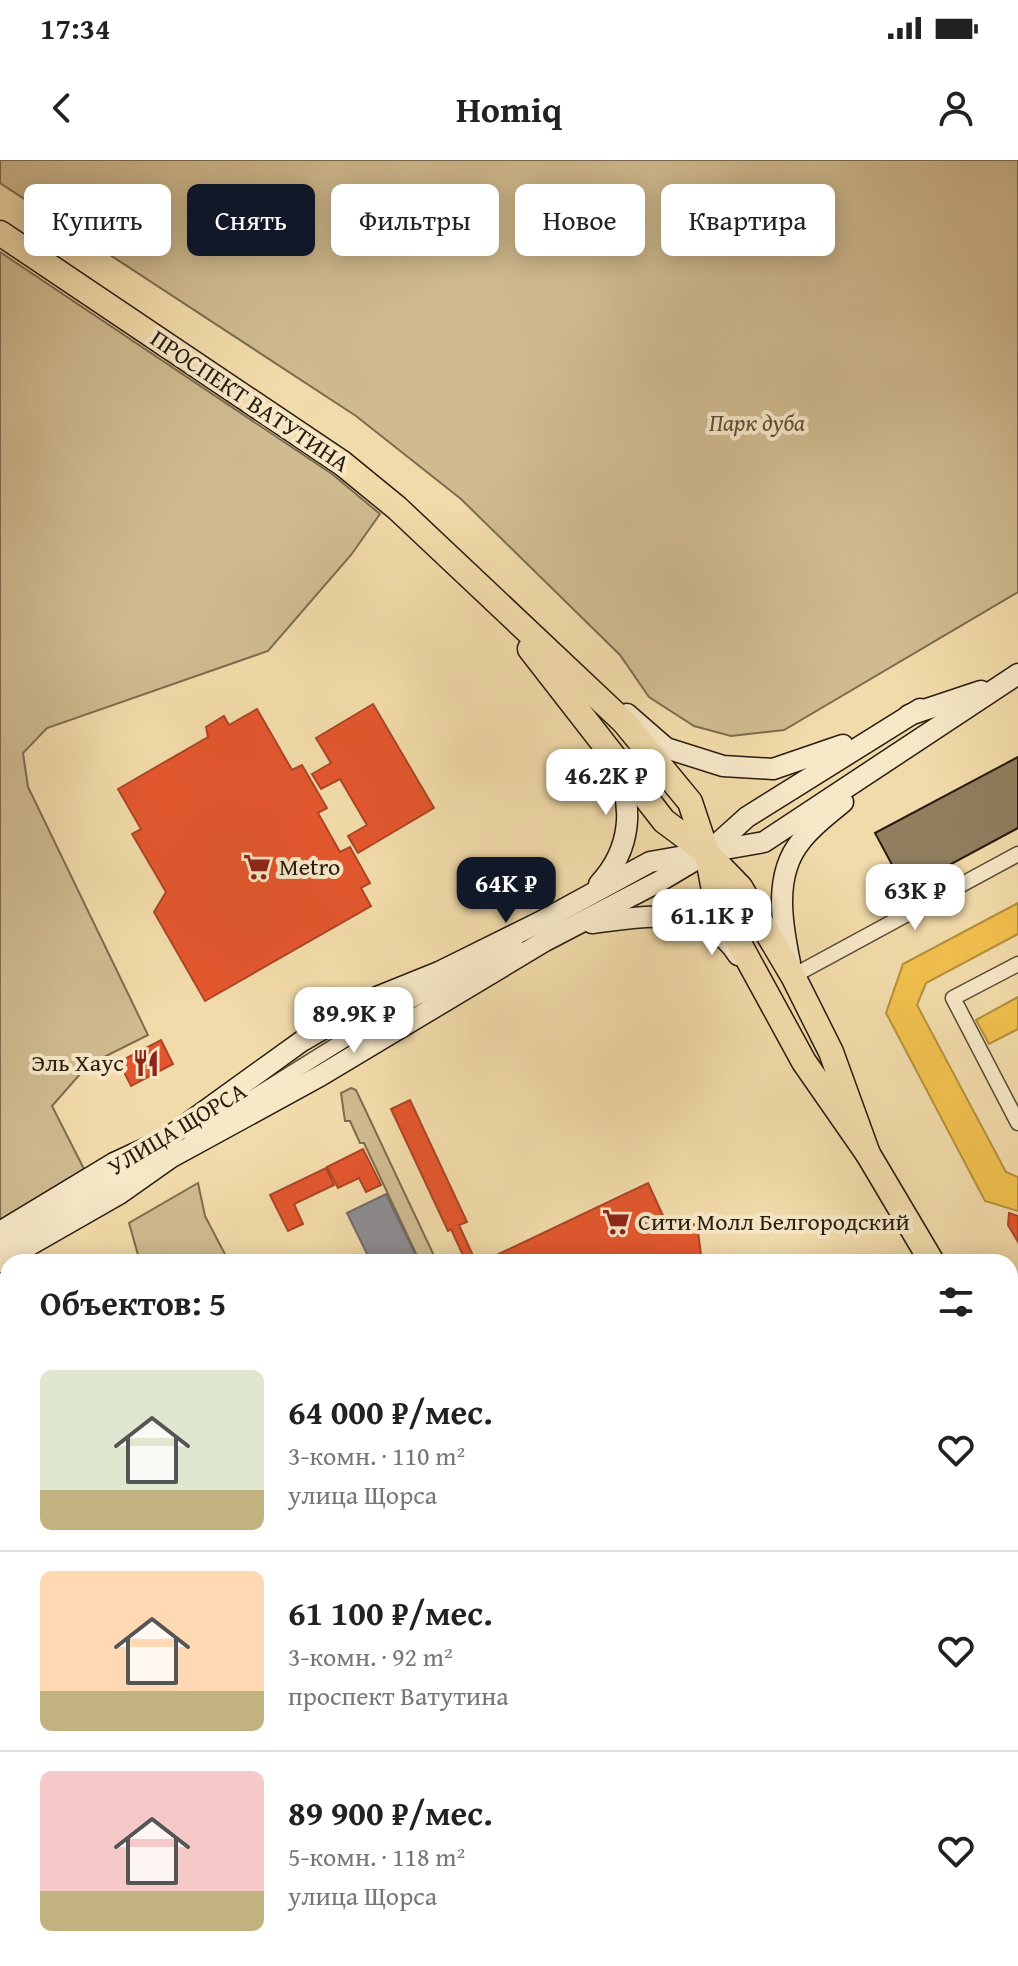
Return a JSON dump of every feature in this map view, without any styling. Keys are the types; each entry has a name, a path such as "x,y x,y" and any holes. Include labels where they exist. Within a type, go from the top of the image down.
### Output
{"main road":[{"name":"ПРОСПЕКТ ВАТУТИНА","path":"0,233 342,463 397,508 624,722 690,802 707,853 716,901 804,1062 868,1154"},
{"name":"ПРОСПЕКТ ВАТУТИНА","path":"484,590 664,821 707,853 740,887 793,976 831,1052 868,1154"},
{"path":"484,590 530,621 666,748 723,766 773,769 823,754 920,709 1000,685"},
{"path":"707,853 764,842 1018,674"},
{"path":"707,853 747,817 920,709"},
{"path":"573,916 617,863 627,835 628,815 620,777 586,724"},
{"path":"793,976 781,895 787,870 800,842 881,767"},
{"name":"УЛИЦА ЩОРСА","path":"14,1254 119,1194 170,1158 320,1076 543,932 707,853"},
{"path":"573,916 650,915 704,925 719,933 731,945 804,1062"},
{"name":"УЛИЦА ЩОРСА","path":"0,1232 114,1163 166,1139 302,1041 377,997 543,932"},
{"path":"868,1154 927,1254"}],"street":[{"path":"793,976 1018,854"},
{"name":"УЛИЦА ЩОРСА","path":"0,1246 200,1131 336,1043 543,932"},
{"path":"1018,964 953,998 1018,1123"}],"green space":[{"name":"Парк дуба","path":"0,160 1018,160 1018,592 784,730 731,736 694,726 649,697 620,655 461,499 356,416 112,256 171,256 171,184 24,184 24,199 0,183"},
{"path":"0,252 332,474 380,514 351,555 268,651 47,728 23,753 28,787 148,1035 88,1065 52,1106 84,1169 0,1220"},
{"path":"351,1088 356,1090 433,1254 416,1254 364,1143 360,1143 350,1121 345,1121 341,1093"},
{"path":"198,1183 205,1216 225,1254 138,1254 129,1223"}],"building: Жильё":[{"path":"1018,903 1018,934 926,983 917,1005 1006,1172 1018,1177 1018,1211 985,1201 886,1013 903,964"},
{"path":"1018,997 1018,1029 989,1044 976,1020"}],"building: Торговля":[{"path":"373,704 434,808 358,853 348,836 367,825 340,779 321,789 312,774 331,763 316,738"},
{"name":"Metro","path":"257,709 292,770 302,765 327,808 318,813 340,852 350,847 370,883 361,888 371,906 205,1001 154,912 166,892 132,834 141,829 118,789 208,737 206,727 224,716 229,725"},
{"name":"Эль Хаус","path":"161,1040 173,1064 131,1086 119,1062"},
{"path":"410,1100 467,1222 459,1225 472,1254 462,1254 451,1229 448,1231 391,1109"},
{"path":"363,1149 381,1185 366,1192 359,1178 338,1188 327,1167"},
{"path":"326,1168 334,1185 294,1204 303,1224 288,1231 270,1195"},
{"name":"Сити Молл Белгородский","path":"648,1183 666,1222 674,1222 675,1226 697,1224 701,1254 499,1254"},
{"path":"1009,1213 1018,1216 1018,1242 1008,1225"}],"building: Промзона":[{"path":"386,1194 415,1254 367,1254 347,1213"}],"building: Прочее":[{"path":"1018,757 1018,828 905,889 875,833"}],"place":[{"name":"Metro","path":"257,867"},
{"name":"Эль Хаус","path":"146,1063"},
{"name":"Сити Молл Белгородский","path":"616,1222"}]}
